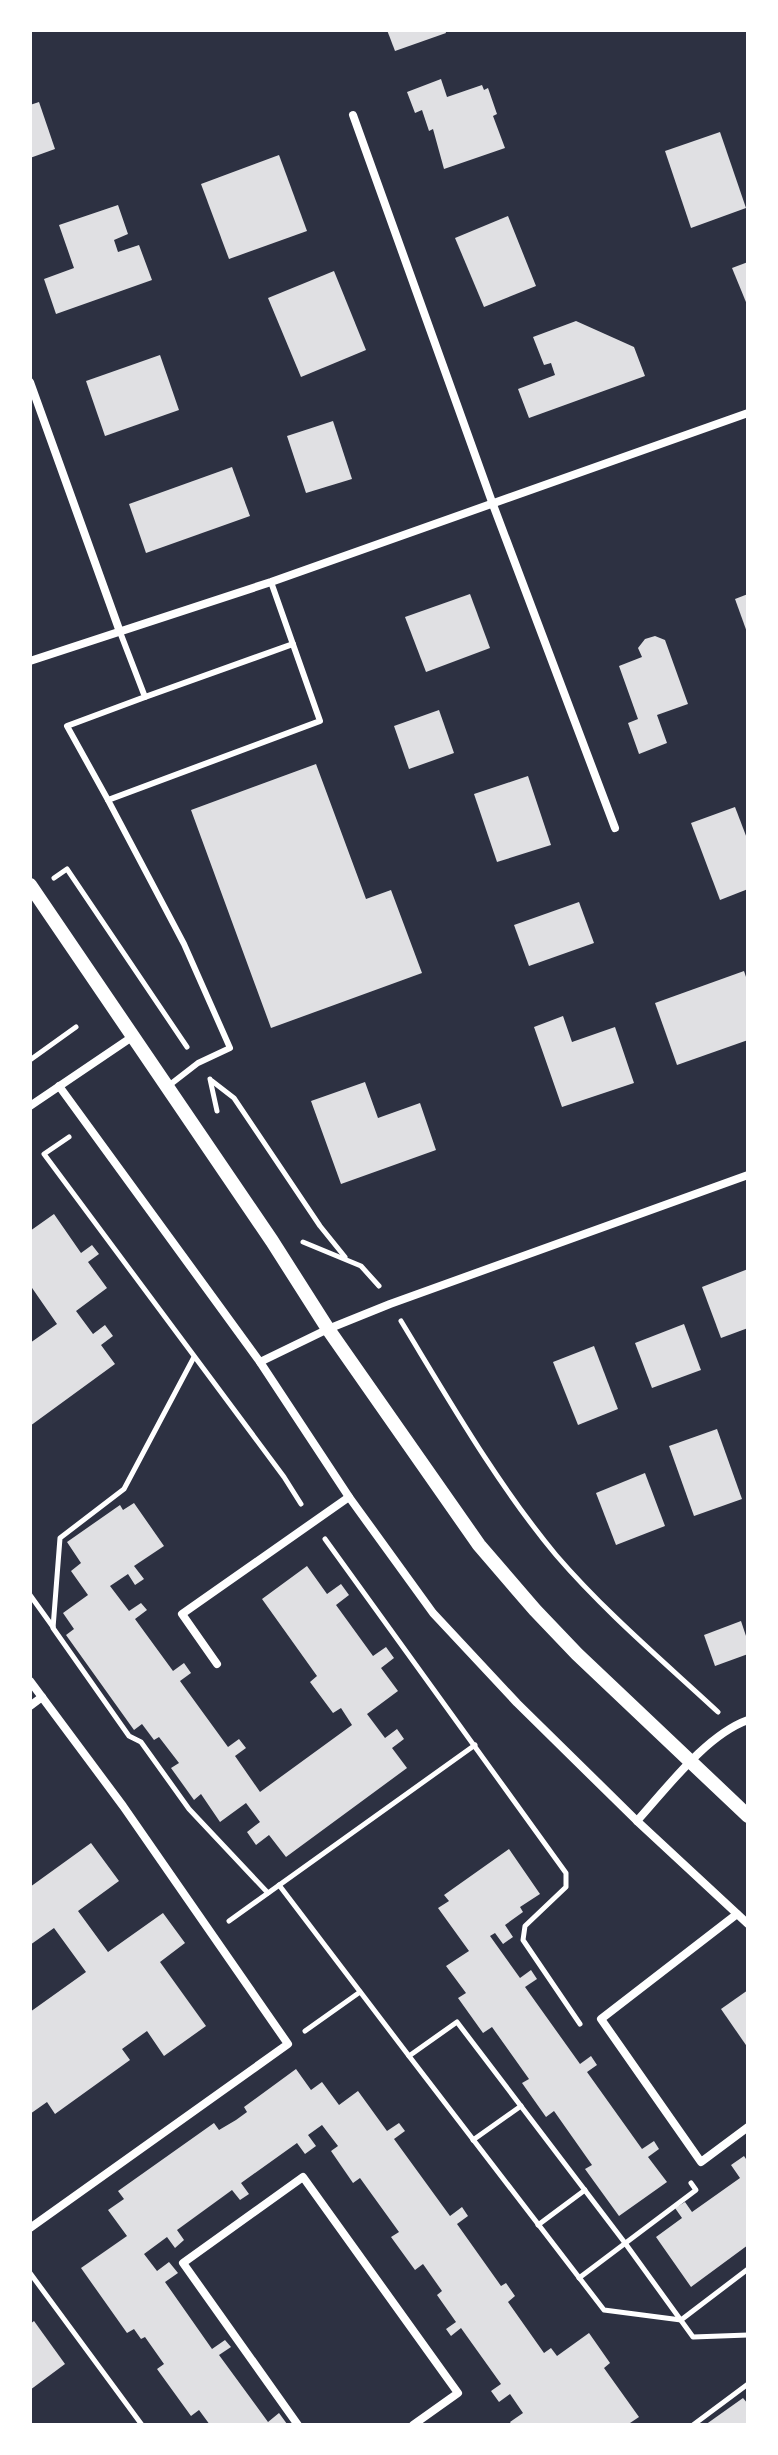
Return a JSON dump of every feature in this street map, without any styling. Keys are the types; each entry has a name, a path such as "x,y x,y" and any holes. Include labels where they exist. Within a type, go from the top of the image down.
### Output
{"street":[{"path":"353,115 492,502 615,828"},
{"path":"30,382 120,632"},
{"path":"30,661 271,582 748,413"},
{"path":"32,888 272,1241 328,1329 479,1545 577,1654 748,1816"},
{"path":"30,1106 132,1037"},
{"path":"59,1086 260,1362 349,1497 433,1613 517,1703 748,1924"},
{"path":"260,1362 328,1329 390,1304 748,1175"},
{"path":"217,1664 182,1614 349,1497"},
{"path":"30,1681 123,1806 288,2044 30,2228"},
{"path":"30,1706 42,1697"},
{"path":"637,1821 733,1725 748,1720"},
{"path":"737,1914 601,2019 701,2162 748,2127"},
{"path":"298,2425 183,2263 303,2177 458,2393 413,2425"}],"lane":[{"path":"108,800 320,721 271,582"},
{"path":"120,632 145,697"},
{"path":"167,1087 198,1063 230,1048 184,944 67,726 293,644"}],"path":[{"path":"32,888 67,869 198,1063 210,1079 234,1098 320,1226 345,1258 371,1274 516,1502 557,1555 600,1602 733,1725"},
{"path":"30,1060 76,1027"},
{"path":"86,1125 44,1154 284,1477 313,1522 566,1873 566,1887 525,1926 523,1940 588,2035"},
{"path":"53,1628 60,1538 124,1489 194,1357"},
{"path":"30,1595 129,1736 141,1742 189,1809 268,1893"},
{"path":"212,1933 475,1745"},
{"path":"279,1885 604,2310 681,2320 748,2269"},
{"path":"288,2044 360,1992"},
{"path":"409,2056 457,2022 693,2337 748,2335"},
{"path":"473,2140 521,2106"},
{"path":"579,2278 696,2190 687,2177"},
{"path":"538,2225 585,2190"},
{"path":"30,2273 142,2425"},
{"path":"693,2425 748,2384"}],"building":[{"path":"387,30 445,30 446,33 395,51"},
{"path":"441,79 447,97 482,85 484,90 488,88 497,114 493,116 505,148 444,169 433,129 429,131 422,110 415,113 407,92"},
{"path":"39,102 55,149 30,158 30,105"},
{"path":"720,132 746,208 691,228 665,151"},
{"path":"279,155 307,231 229,259 201,184"},
{"path":"118,205 128,234 114,240 118,252 139,245 152,280 56,314 44,279 74,268 59,225"},
{"path":"508,216 536,286 484,307 455,238"},
{"path":"748,262 748,307 732,268"},
{"path":"334,271 366,350 301,377 268,298"},
{"path":"576,321 634,347 645,376 529,418 518,389 555,375 551,363 544,365 533,337"},
{"path":"160,355 179,410 105,436 86,381"},
{"path":"333,421 352,479 306,493 287,436"},
{"path":"232,467 250,516 146,553 129,504"},
{"path":"470,594 490,648 426,672 405,617"},
{"path":"748,594 748,635 735,599"},
{"path":"655,636 665,640 688,704 657,715 667,743 639,754 628,723 638,719 619,666 642,657 638,648 645,639"},
{"path":"439,710 454,753 409,769 394,726"},
{"path":"316,764 366,899 391,890 422,973 271,1028 191,810"},
{"path":"528,776 551,845 497,862 474,794"},
{"path":"735,807 748,841 748,889 720,900 691,823"},
{"path":"579,902 594,943 529,966 514,925"},
{"path":"744,971 748,983 748,1040 677,1065 655,1003"},
{"path":"563,1016 572,1042 615,1027 634,1083 562,1107 534,1027"},
{"path":"365,1082 378,1118 420,1103 436,1150 341,1184 311,1101"},
{"path":"54,1214 81,1253 92,1245 99,1254 88,1262 107,1288 76,1311 93,1334 105,1325 113,1336 101,1345 115,1364 30,1426 30,1343 57,1324 30,1285 30,1231"},
{"path":"748,1269 748,1328 721,1338 702,1287"},
{"path":"684,1324 701,1370 652,1388 635,1343"},
{"path":"594,1346 618,1409 578,1425 553,1362"},
{"path":"717,1429 742,1499 694,1516 669,1446"},
{"path":"645,1473 665,1526 616,1545 596,1493"},
{"path":"134,1503 164,1546 134,1566 144,1579 135,1585 128,1574 110,1586 129,1611 141,1603 147,1610 135,1619 173,1671 184,1663 191,1673 180,1681 228,1747 239,1739 246,1748 235,1756 260,1792 352,1725 341,1708 333,1713 310,1682 317,1676 262,1599 307,1566 327,1594 341,1584 349,1595 336,1605 373,1656 386,1647 394,1658 381,1668 398,1691 367,1714 385,1738 397,1729 404,1739 392,1748 407,1768 286,1857 269,1835 256,1845 247,1832 260,1822 246,1803 220,1822 201,1794 194,1800 171,1768 179,1763 159,1737 154,1740 142,1724 134,1730 66,1635 74,1629 63,1613 88,1595 71,1571 81,1563 67,1542 120,1505 123,1510"},
{"path":"741,1621 748,1642 748,1654 715,1666 704,1635"},
{"path":"91,1843 119,1881 78,1911 108,1952 163,1913 185,1943 160,1962 206,2026 164,2056 147,2031 122,2049 130,2060 55,2114 47,2102 30,2114 30,2012 86,1972 54,1928 30,1945 30,1887"},
{"path":"509,1849 540,1894 520,1907 523,1912 505,1925 513,1937 503,1944 495,1933 490,1936 520,1978 531,1970 537,1979 525,1987 580,2064 591,2056 597,2065 587,2072 642,2149 654,2141 659,2149 648,2157 667,2182 619,2216 585,2169 592,2165 554,2111 546,2117 522,2083 529,2079 492,2027 483,2033 458,1998 466,1993 446,1966 469,1951 438,1908 449,1901 444,1895"},
{"path":"748,1990 748,2048 721,2009"},
{"path":"296,2069 311,2090 322,2082 339,2105 358,2091 387,2131 399,2123 405,2131 394,2139 450,2216 462,2207 468,2216 457,2224 501,2286 506,2283 515,2296 508,2302 544,2353 551,2348 557,2356 589,2333 610,2363 604,2368 639,2417 627,2425 512,2425 510,2422 523,2413 510,2394 499,2402 491,2391 501,2384 461,2328 451,2336 446,2329 456,2322 437,2295 442,2291 423,2264 415,2270 391,2237 399,2232 360,2178 353,2183 331,2151 338,2146 322,2125 308,2135 316,2146 305,2154 297,2143 241,2183 249,2194 240,2200 232,2190 177,2230 184,2240 175,2248 167,2237 144,2254 157,2271 169,2262 178,2273 165,2282 212,2349 225,2340 231,2347 219,2355 268,2422 279,2413 287,2424 210,2425 199,2410 191,2416 157,2369 164,2364 145,2337 141,2339 134,2329 127,2333 81,2268 127,2236 108,2210 124,2199 118,2191 214,2123 219,2130 236,2120 247,2112 244,2107"},
{"path":"744,2156 748,2162 748,2245 691,2287 656,2237 682,2218 675,2208 685,2202 692,2212 740,2178 731,2165"},
{"path":"34,2321 65,2364 30,2390 30,2324"},
{"path":"743,2398 748,2404 748,2425 705,2425"}]}
